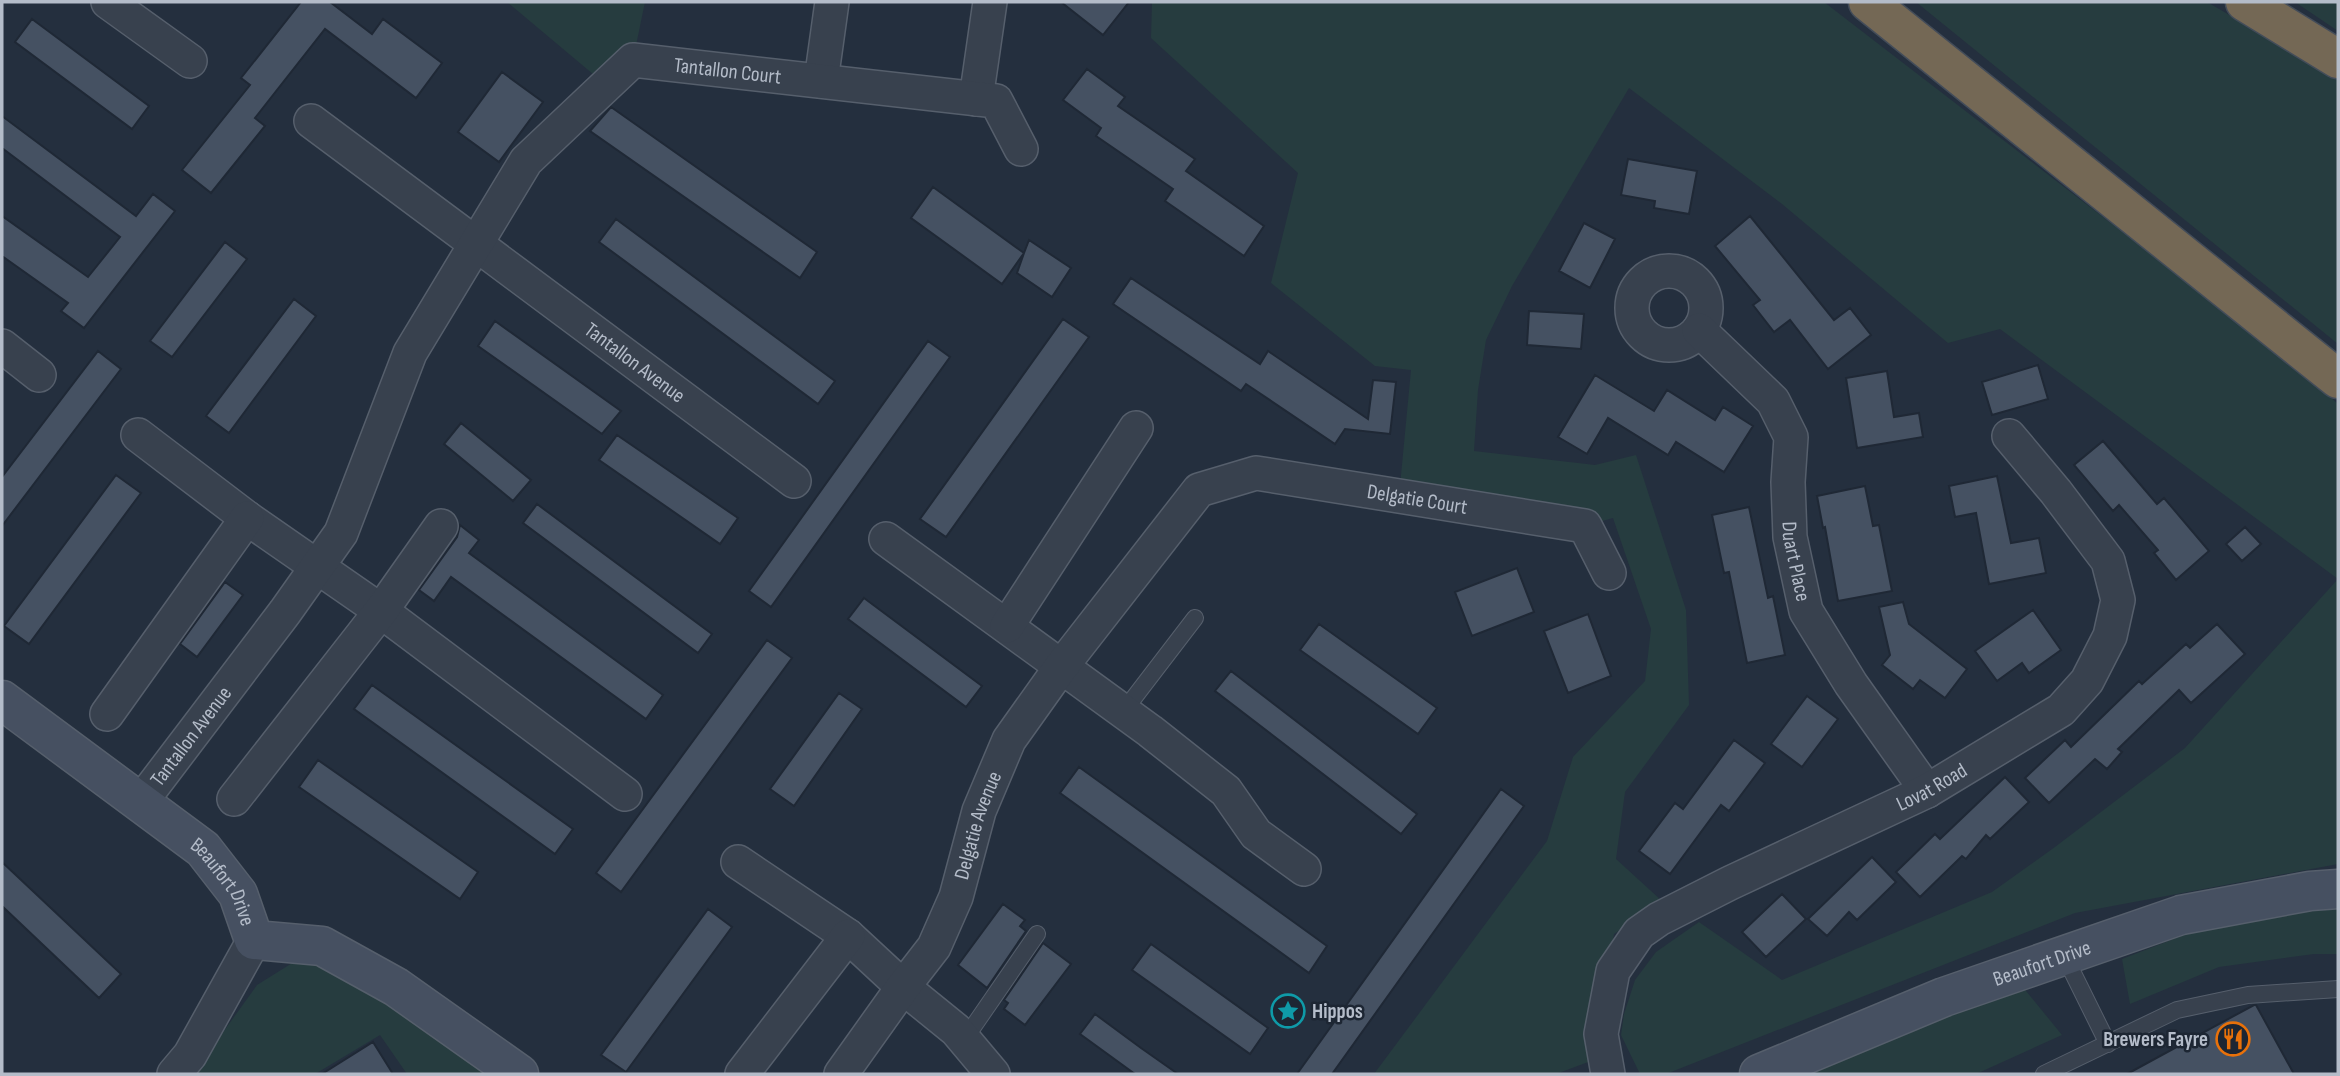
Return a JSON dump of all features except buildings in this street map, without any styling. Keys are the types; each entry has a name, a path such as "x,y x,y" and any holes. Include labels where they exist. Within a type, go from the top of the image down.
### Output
{"highway":[{"path":"1868,2 2338,379"},
{"path":"2245,2 2338,59"}],"street":[{"path":"108,2 190,61"},
{"path":"821,81 832,2"},
{"path":"976,99 990,2"},
{"name":"Tantallon Court","path":"633,60 996,102 1021,149"},
{"name":"Tantallon Avenue","path":"140,803 341,533 410,353 526,161 633,60"},
{"name":"Tantallon Avenue","path":"311,121 794,481"},
{"name":"Duart Place","path":"1699,330 1773,401 1791,437 1788,482 1790,537 1806,611 1851,684 1927,791"},
{"path":"2,346 39,375"},
{"path":"1007,626 1136,428"},
{"path":"138,435 316,568 381,611 625,794"},
{"name":"Lovat Road","path":"1608,1074 1601,1034 1613,971 1639,933 1659,919 1730,883 1927,791 2061,710 2087,681 2110,636 2118,600 2108,561 2009,436"},
{"name":"Delgatie Court","path":"1199,491 1256,473 1585,526 1609,573"},
{"name":"Delgatie Avenue","path":"841,1074 934,947 950,909 979,811 1009,740 1061,667 1199,491"},
{"path":"107,714 247,518"},
{"path":"234,799 381,611 441,526"},
{"path":"886,539 1007,626 1226,791 1256,834 1304,869"},
{"name":"Beaufort Drive","path":"2,700 203,849 238,894 254,940 322,946 396,987 519,1074"},
{"path":"738,862 848,936 903,987 956,1030 993,1074"},
{"name":"Beaufort Drive","path":"1759,1074 1944,997 2182,915 2310,891 2338,889"},
{"path":"742,1074 848,936"},
{"path":"174,1074 190,1055 254,940"}],"lane":[{"path":"1123,712 1195,618"},
{"path":"964,1040 1037,934"},
{"path":"2064,956 2108,1044"},
{"path":"2044,1074 2178,1010 2248,995 2338,989"}],"green space":[{"path":"507,2 645,2 633,60 606,85"},
{"path":"1152,2 1824,2 2295,365 2338,404 2338,579 2000,329 1948,343 1782,204 1629,88 1512,286 1486,340 1478,390 1474,451 1595,465 1636,455 1686,610 1689,705 1625,792 1616,859 1662,901 1614,934 1600,1023 1607,1055 1556,1074 1374,1074 1547,841 1573,757 1645,681 1651,629 1613,518 1585,526 1399,496 1411,370 1375,366 1271,283 1298,173 1151,38"},
{"path":"1916,2 2207,2 2338,78 2338,344"},
{"path":"2295,2 2338,2 2338,31"},
{"path":"2338,579 2338,864 2075,913 1666,1074 1640,1074 1621,1035 1624,1014 1635,980 1656,952 1699,922 1782,980 1992,892 2185,748"},
{"path":"2338,907 2338,954 2314,954 2219,967 2130,1004 2122,959 2202,928"},
{"path":"297,960 331,964 493,1074 407,1074 380,1035 315,1074 193,1074 257,985"},
{"path":"2022,986 2062,1035 1976,1074 1796,1074"}],"place":[{"name":"Hippos","path":"1288,1011"},
{"name":"Brewers Fayre","path":"2233,1039"}]}
